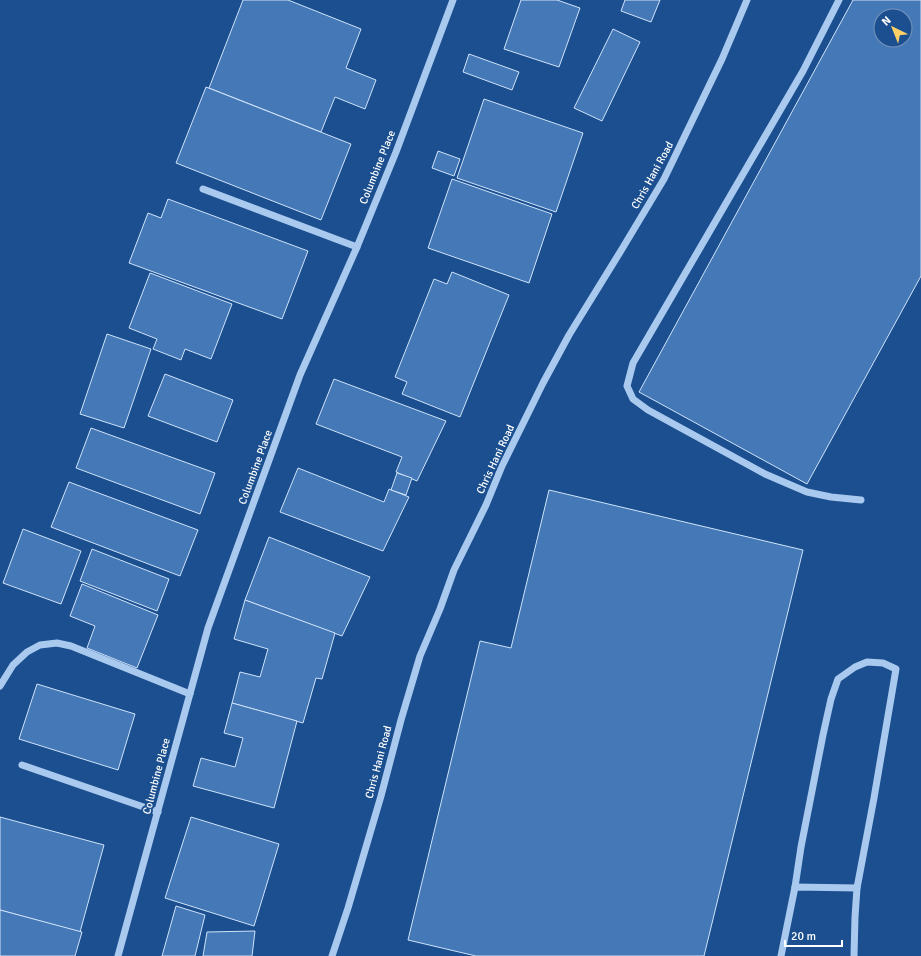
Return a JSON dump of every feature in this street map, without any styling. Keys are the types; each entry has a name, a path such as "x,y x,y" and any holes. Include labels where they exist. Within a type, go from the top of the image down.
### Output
{"street":[{"name":"Columbine Place","path":"118,956 208,628 298,382 357,247 396,152 453,0"},
{"name":"Chris Hani Road","path":"332,956 348,908 381,796 420,656 440,609 454,570 486,505 502,466 550,369 569,334 664,179 722,59 747,0"},
{"path":"839,0 804,71 633,363 627,386 633,399 648,410 765,474 807,492 831,497 861,500"},
{"path":"203,190 357,247"},
{"path":"0,686 13,665 27,652 40,645 57,643 71,646 190,694"},
{"path":"781,956 831,699 838,679 855,667 867,662 883,663 896,669 857,888 854,956"},
{"path":"22,765 158,812"},
{"path":"795,887 857,888"}],"building":[{"path":"243,0 288,0 361,29 346,68 376,80 365,109 335,97 321,132 209,88"},
{"path":"521,0 557,0 580,8 559,67 504,49"},
{"path":"625,0 660,0 651,22 621,11"},
{"path":"853,0 921,0 921,276 807,484 639,392"},
{"path":"613,29 640,42 602,121 574,108"},
{"path":"469,54 519,72 512,90 463,72"},
{"path":"206,87 351,144 321,220 176,163"},
{"path":"484,99 583,133 556,212 457,178"},
{"path":"438,151 460,159 454,176 432,168"},
{"path":"452,179 552,214 529,283 428,248"},
{"path":"168,199 308,251 282,319 129,263 148,213 161,218"},
{"path":"452,272 509,295 460,417 402,394 407,382 395,377 434,279 447,284"},
{"path":"150,273 232,304 211,359 185,349 181,360 153,349 157,339 129,328"},
{"path":"107,334 151,349 124,428 80,414"},
{"path":"165,374 233,400 217,442 148,416"},
{"path":"334,379 446,421 417,481 396,472 402,457 316,424"},
{"path":"91,428 215,473 200,514 76,468"},
{"path":"298,468 384,502 389,489 409,497 383,551 280,512"},
{"path":"397,473 412,478 406,495 391,490"},
{"path":"69,482 198,530 180,576 51,527"},
{"path":"549,490 803,550 704,956 476,956 408,940 480,641 511,648"},
{"path":"23,529 81,551 61,604 3,583"},
{"path":"269,537 370,577 342,636 245,600"},
{"path":"92,549 169,579 157,611 80,581"},
{"path":"82,584 158,615 137,668 87,648 95,626 70,616"},
{"path":"245,600 335,633 322,679 316,678 303,723 232,703 240,672 260,677 268,649 234,639"},
{"path":"37,684 135,714 118,770 19,739"},
{"path":"232,703 297,721 274,808 193,786 201,758 235,767 243,738 224,733"},
{"path":"0,817 104,845 80,932 0,910"},
{"path":"191,817 279,844 254,926 165,898"},
{"path":"176,906 205,915 195,956 162,956"},
{"path":"0,910 82,932 75,956 0,956"},
{"path":"255,931 252,956 203,956 207,932"}]}
